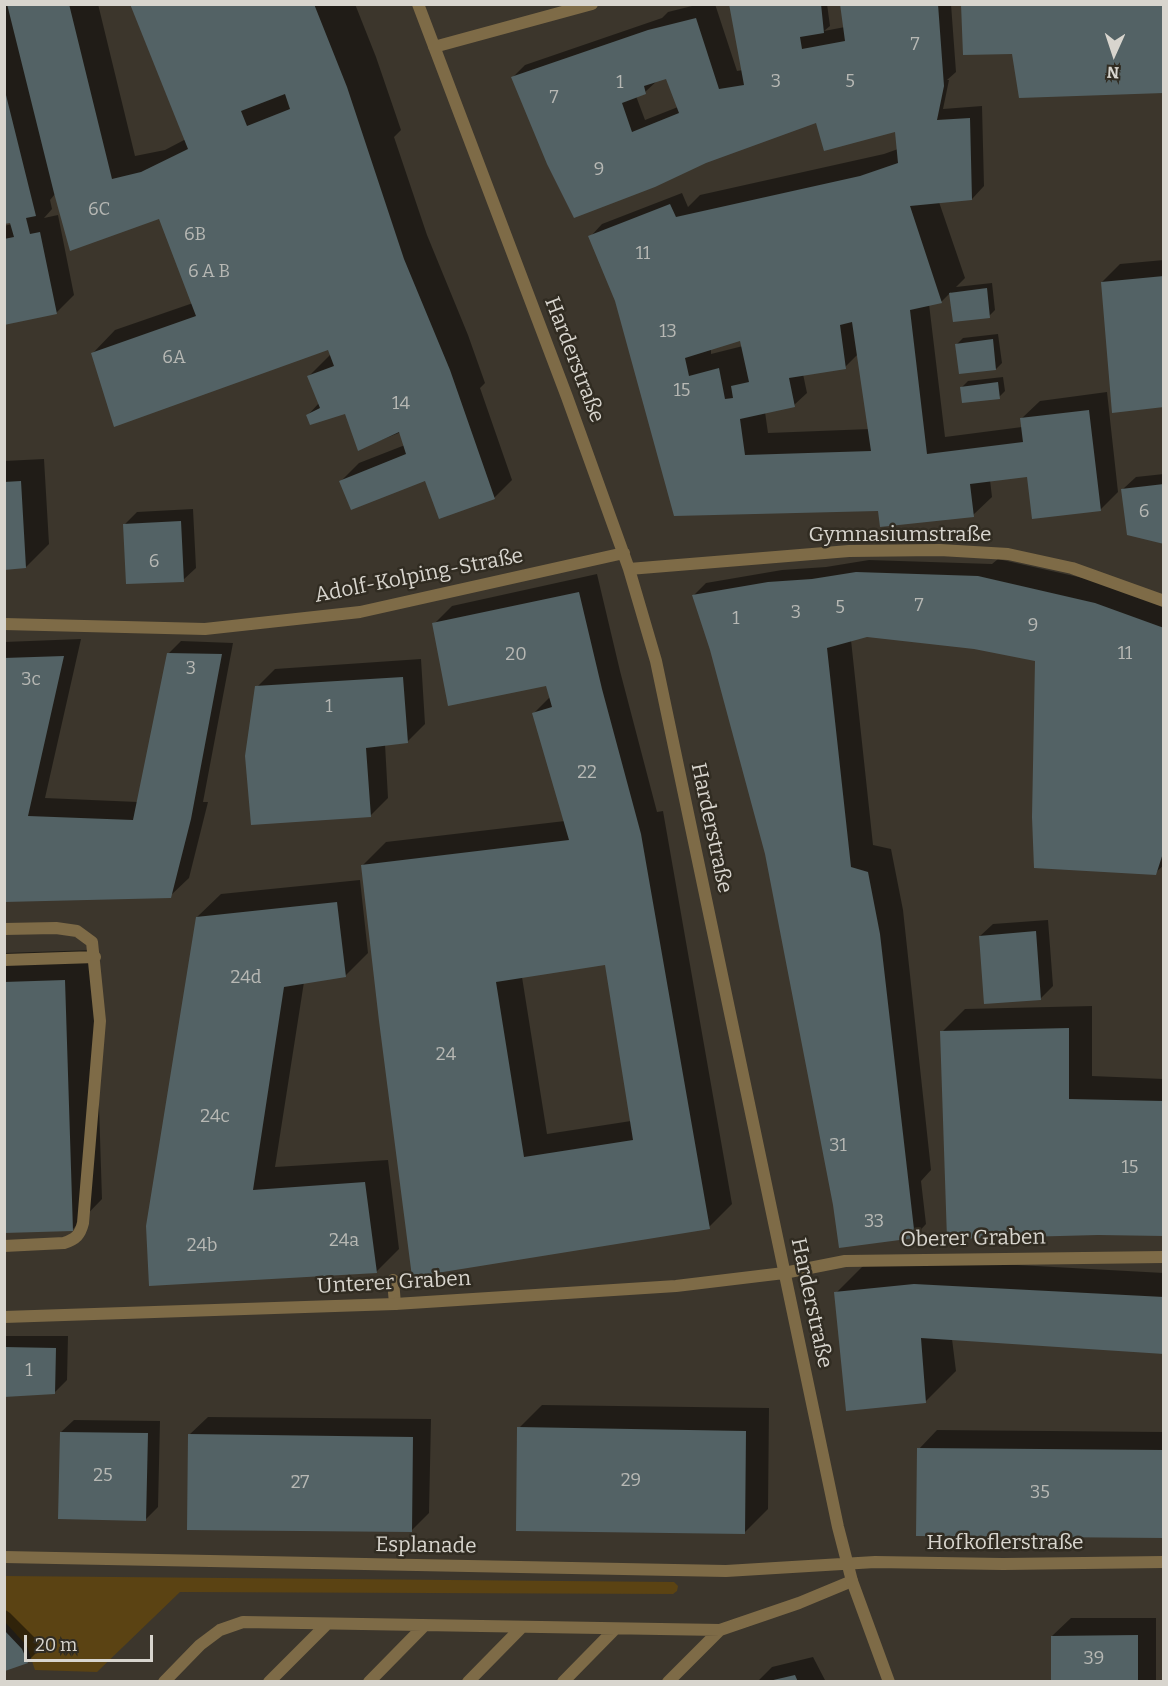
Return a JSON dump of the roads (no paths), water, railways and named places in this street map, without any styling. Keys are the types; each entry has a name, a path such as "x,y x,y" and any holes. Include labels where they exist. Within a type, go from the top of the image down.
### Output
{"street":[{"name":"Harderstraße","path":"418,4 624,553 656,662 847,1562 889,1682"},
{"path":"434,47 592,4"},
{"name":"Gymnasiumstraße","path":"629,569 849,551 962,551 1008,554 1072,568 1164,601"},
{"name":"Adolf-Kolping-Straße","path":"4,624 205,629 360,612 624,553"},
{"path":"4,929 56,928 77,931 92,942 100,1021 83,1223 80,1234 64,1243 4,1246"},
{"path":"4,960 95,957"},
{"name":"Oberer Graben","path":"784,1273 845,1261 1164,1257"},
{"name":"Unterer Graben","path":"4,1317 395,1304 676,1286 784,1273"},
{"path":"393,1280 395,1304"},
{"name":"Esplanade","path":"4,1557 726,1571 847,1562"},
{"name":"Hofkoflerstraße","path":"847,1562 1003,1564 1164,1562"},
{"path":"164,1682 200,1645 220,1630 243,1622 720,1630 799,1603 852,1581"},
{"path":"269,1682 327,1624"},
{"path":"369,1682 424,1626"},
{"path":"468,1682 522,1627"},
{"path":"563,1682 615,1629"},
{"path":"668,1682 720,1630"}]}
